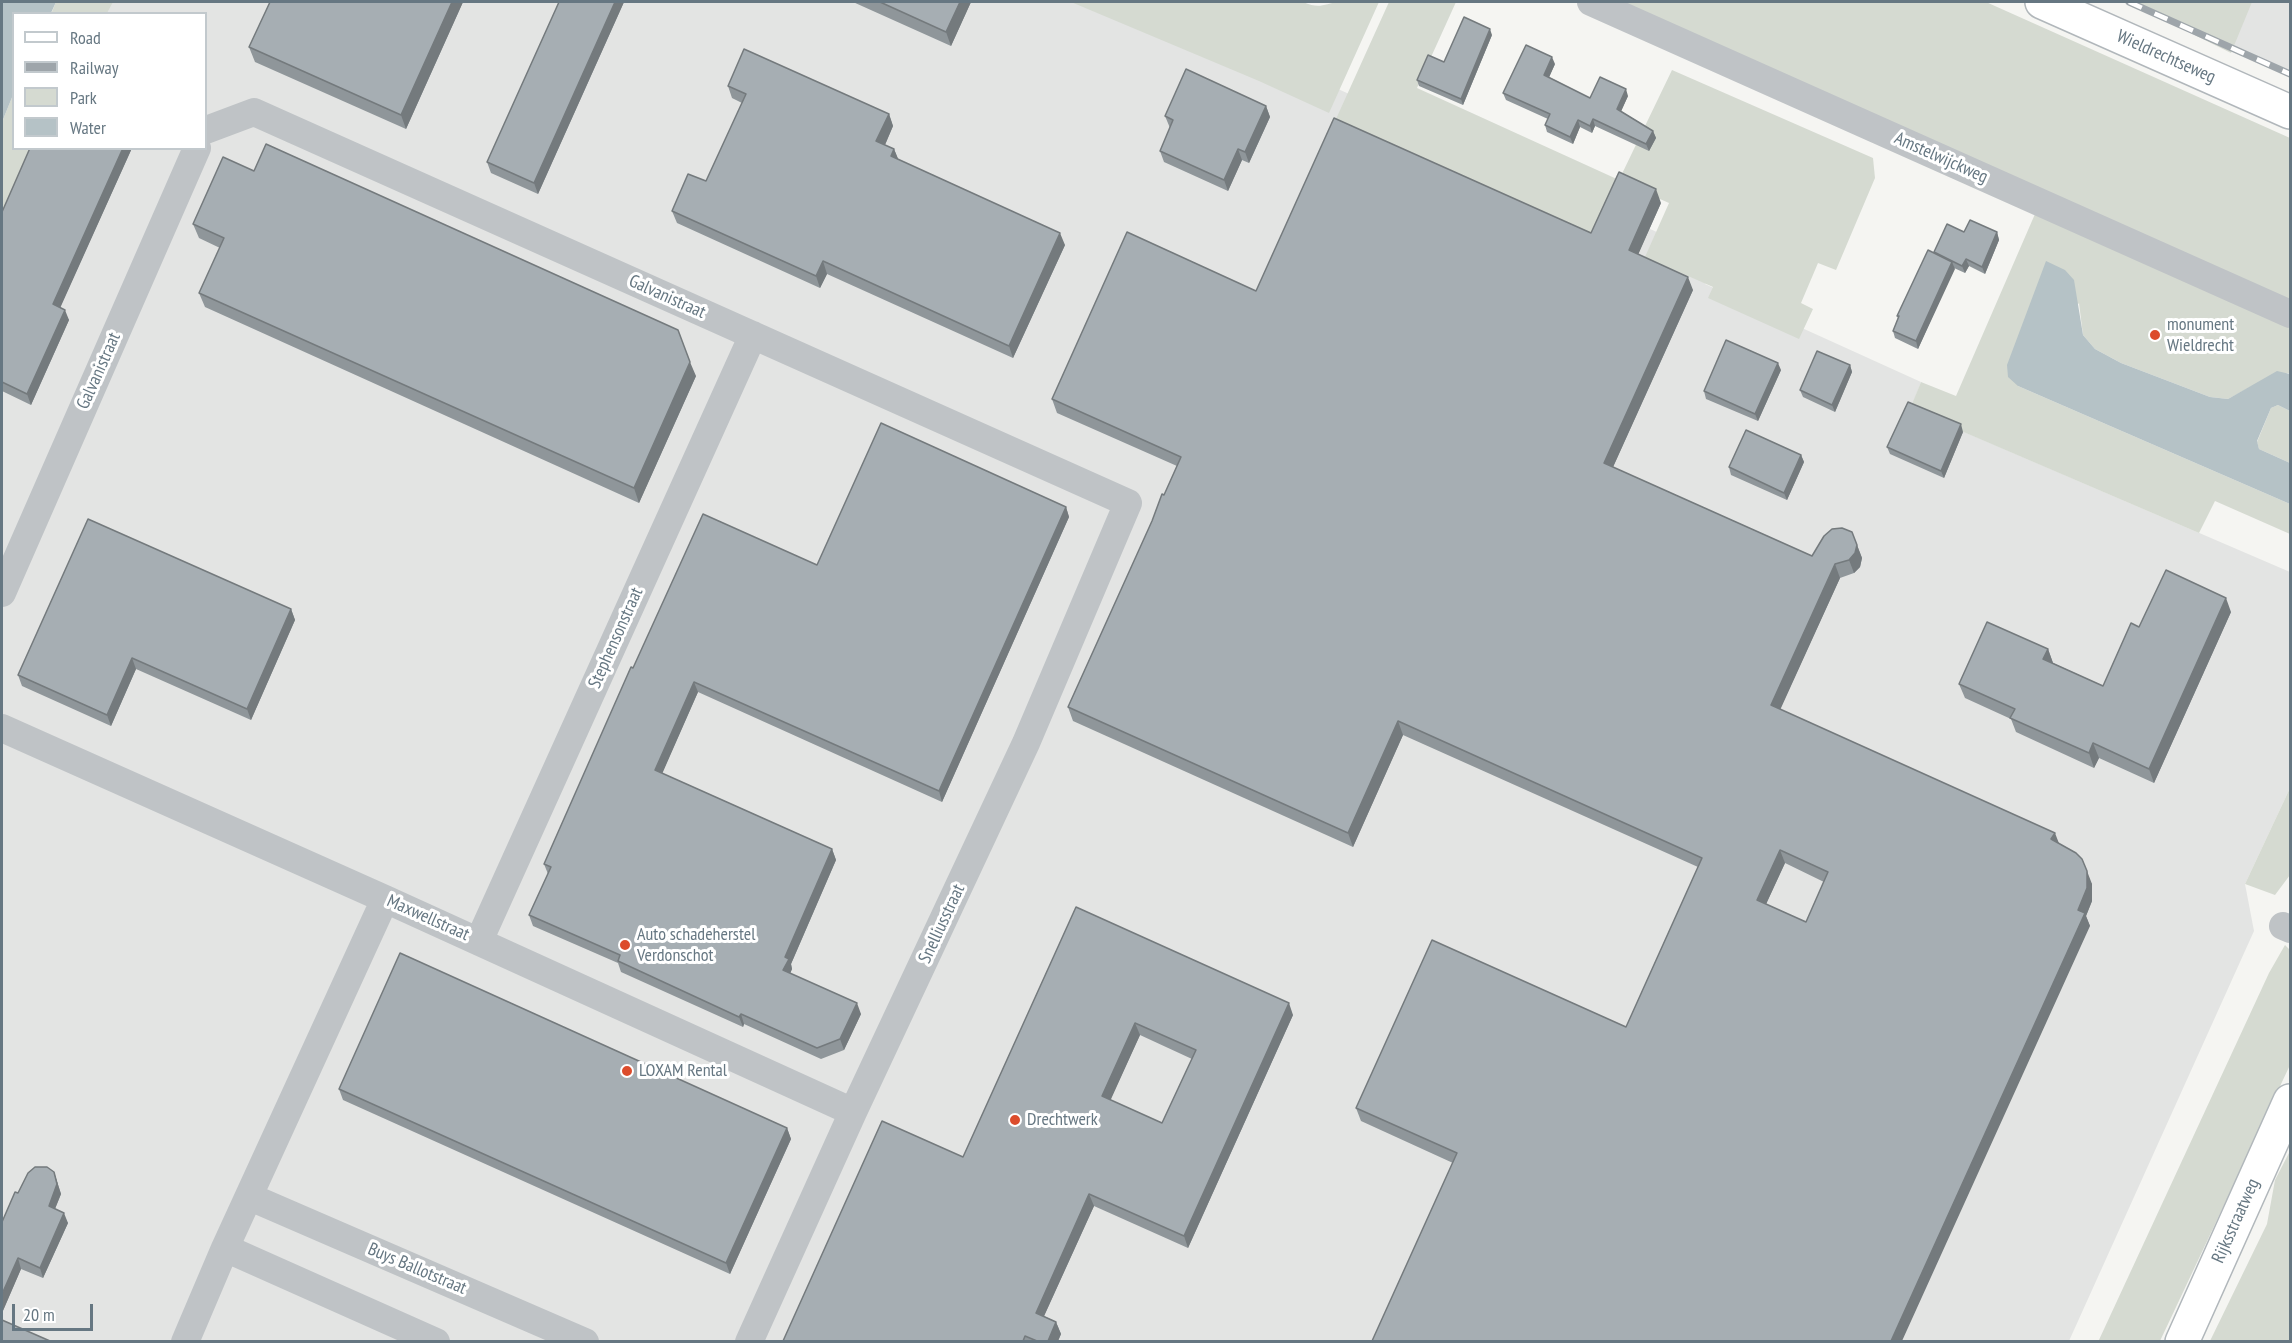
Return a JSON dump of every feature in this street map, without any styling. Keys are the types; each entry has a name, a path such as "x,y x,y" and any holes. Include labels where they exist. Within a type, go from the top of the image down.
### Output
{"street":[{"name":"Amstelwijckweg","path":"1591,2 2290,314"},
{"name":"Wieldrechtseweg","path":"2042,2 2290,112"},
{"name":"Galvanistraat","path":"207,130 254,112 1128,503"},
{"name":"Galvanistraat","path":"2,594 196,150"},
{"name":"Stephensonstraat","path":"479,941 753,335"},
{"name":"Snelliusstraat","path":"749,1341 853,1112 1005,790 1128,503"},
{"name":"Maxwellstraat","path":"2,728 386,899 853,1112"},
{"path":"185,1341 225,1248 386,899"},
{"name":"Rijksstraatweg","path":"2182,1341 2290,1101"},
{"name":"Buys Ballotstraat","path":"250,1197 585,1341"},
{"path":"225,1248 436,1341"}],"shaded area":[{"path":"87,2 1144,2 1717,259 1705,284 1921,382 1911,409 2290,572 2290,788 2245,884 2254,931 2069,1341 2,1342 2,182 17,150 207,150 207,12 82,12"},
{"path":"2124,2 2290,2 2290,76"}],"green space":[{"path":"1345,1 1379,2 1329,113 1071,2 1303,2 1318,6"},
{"path":"56,2 113,2 108,12 52,12"},
{"path":"1389,2 1456,2 1417,88 1619,180 1672,70 1873,158 1875,178 1836,270 1818,263 1801,303 1813,309 1799,339 1708,298 1713,287 1645,257 1669,203 1619,181 1597,236 1336,119"},
{"path":"1617,2 1986,2 2290,138 2290,301"},
{"path":"2128,2 2252,2 2231,53"},
{"path":"12,97 12,150 45,150 2,242 2,122"},
{"path":"2035,214 2290,328 2290,374 2252,386 2228,399 2210,397 2121,363 2095,349 2083,335 2079,303 2018,386 2290,504 2290,534 2215,501 2199,533 1910,409 1921,382 1956,396"},
{"path":"2278,405 2290,411 2290,463 2259,449 2257,442 2271,408"},
{"path":"2290,788 2290,875 2275,895 2245,884"},
{"path":"2285,945 2290,950 2290,1065 2160,1341 2098,1342 2269,973"},
{"path":"2290,1151 2290,1341 2210,1341 2267,1224 2275,1180"}],"water":[{"path":"2,2 56,2 51,12 12,12 12,97 2,122"},
{"path":"2046,261 2065,270 2074,280 2083,335 2095,349 2121,363 2210,397 2228,399 2277,371 2290,374 2290,411 2278,405 2271,408 2257,441 2259,449 2290,463 2290,504 2018,386 2008,377 2007,365"}],"building":[{"path":"270,2 452,2 401,115 249,47"},
{"path":"559,2 615,2 534,183 487,162"},
{"path":"880,2 960,2 946,32"},
{"path":"1464,17 1490,29 1461,99 1417,80 1428,55 1444,62"},
{"path":"1526,45 1552,57 1544,75 1590,98 1600,77 1626,89 1617,109 1653,131 1646,144 1593,119 1590,126 1578,120 1570,137 1545,125 1550,114 1503,93"},
{"path":"744,49 889,114 876,141 894,149 891,156 1060,233 1009,346 823,261 816,276 672,211 688,174 706,181 746,94 728,86"},
{"path":"1186,69 1266,106 1245,152 1238,149 1224,180 1160,151 1173,120 1165,116"},
{"path":"1334,118 1591,233 1619,172 1656,189 1629,250 1688,277 1604,463 1812,556 1824,536 1832,529 1842,528 1852,532 1857,545 1855,553 1849,560 1835,564 1771,705 2055,833 2051,839 2082,859 2087,871 2087,888 2078,910 2085,913 1891,1341 1372,1341 1457,1153 1356,1108 1432,940 1626,1027 1702,858 1398,721 1348,833 1068,707 1162,494 1164,495 1181,457 1052,399 1127,232 1256,291","holes":["1780,850 1828,872 1806,922 1757,900"]},
{"path":"266,144 678,330 690,362 634,488 199,293 224,238 193,224 223,157 254,171"},
{"path":"29,150 122,150 53,304 65,310 27,394 2,382 2,212"},
{"path":"1970,220 1997,232 1982,267 1966,259 1962,266 1934,252 1947,224 1964,232"},
{"path":"1928,250 1952,262 1916,341 1893,331 1899,316 1897,316"},
{"path":"1726,340 1778,363 1755,414 1704,391"},
{"path":"1817,351 1850,365 1832,405 1800,390"},
{"path":"1908,402 1961,424 1941,471 1887,447"},
{"path":"881,423 1066,507 939,791 694,682 655,770 832,849 785,957 789,959 783,970 857,1003 840,1039 817,1048 741,1014 739,1017 618,961 620,955 529,915 551,867 544,864 631,667 633,668 703,514 817,565"},
{"path":"1746,430 1801,455 1784,493 1729,467"},
{"path":"88,519 291,609 247,709 132,658 107,715 18,675"},
{"path":"2166,570 2226,598 2149,769 2093,743 2089,753 2010,718 2015,709 1959,684 1987,622 2048,649 2043,659 2103,686 2131,623 2139,627"},
{"path":"1076,907 1289,1003 1184,1236 1089,1194 1036,1313 1056,1322 1048,1341 1037,1341 1025,1336 1023,1341 783,1341 882,1121 963,1157","holes":["1135,1023 1196,1050 1162,1123 1102,1096"]},
{"path":"400,953 787,1128 726,1263 339,1089"},
{"path":"35,1167 47,1167 54,1172 57,1184 49,1206 64,1213 40,1268 18,1258 2,1294 2,1222 15,1192 18,1193 28,1173"},
{"path":"2,1320 50,1341 2,1341"}],"railway":[{"path":"2129,2 2290,74"}],"place":[{"name":"monument Wieldrecht","path":"2155,335"},
{"name":"Auto schadeherstel Verdonschot","path":"625,945"},
{"name":"LOXAM Rental","path":"627,1071"},
{"name":"Drechtwerk","path":"1015,1120"}]}
